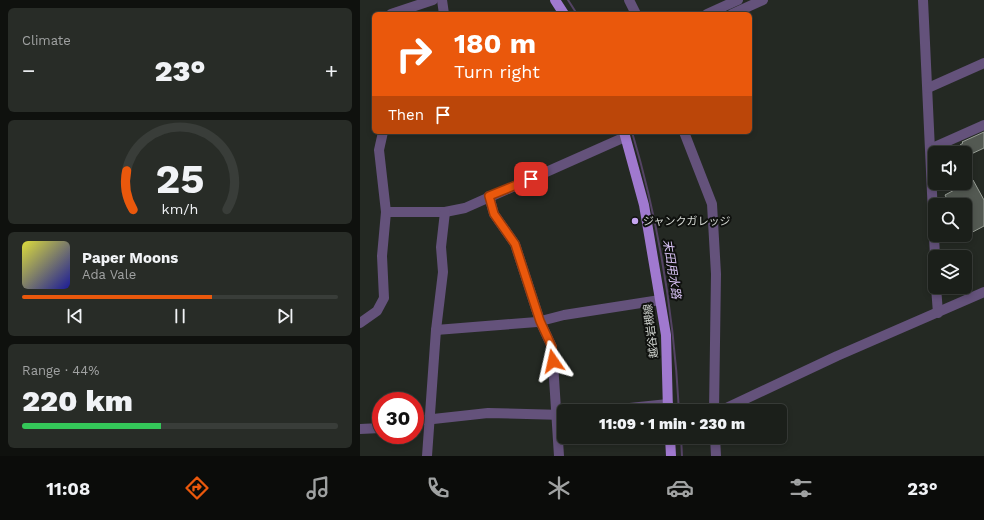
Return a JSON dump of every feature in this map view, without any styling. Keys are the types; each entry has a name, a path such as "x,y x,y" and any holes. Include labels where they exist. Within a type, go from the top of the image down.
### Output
{"main road":[{"path":"556,0 563,12"},
{"name":"越谷岩槻線","path":"624,135 644,205 666,335 668,404"},
{"path":"670,444 671,456"}],"street":[{"path":"410,11 432,0"},
{"path":"442,0 444,12"},
{"path":"629,0 635,12"},
{"path":"711,12 738,0"},
{"path":"736,12 763,0"},
{"path":"923,0 930,146"},
{"path":"928,88 984,63"},
{"path":"937,146 984,125"},
{"path":"360,323 376,311 384,298 382,256 386,212 379,150 383,134"},
{"path":"685,134 712,204 716,274 714,404"},
{"path":"386,212 445,212 465,208 624,135"},
{"path":"932,190 935,250"},
{"path":"489,196 494,214 515,244 540,321 552,347 560,404"},
{"path":"427,456 436,330 443,272 441,247 445,212"},
{"path":"735,404 837,356 984,292"},
{"path":"937,294 938,313"},
{"path":"436,330 540,321 564,315 660,300"},
{"path":"424,419 488,413 557,415"},
{"path":"360,429 372,428"},
{"path":"559,456 560,444"},
{"path":"715,444 716,456"}],"building":[{"path":"984,132 984,148 972,154 972,146 961,146 963,143 962,142"},
{"path":"972,181 984,200 984,226 972,232 972,198 946,198 945,195 954,190 972,190"}],"waterway":[{"name":"末田用水路","path":"568,0 576,12"},
{"name":"末田用水路","path":"633,134 642,166 664,270 677,375 679,404"},
{"name":"末田用水路","path":"681,444 682,456"}],"place":[{"name":"ジャンクガレッジ","path":"635,221"}],"route":[{"path":"531,179 489,196 494,214 515,244 540,321 552,347 553,361"}]}
